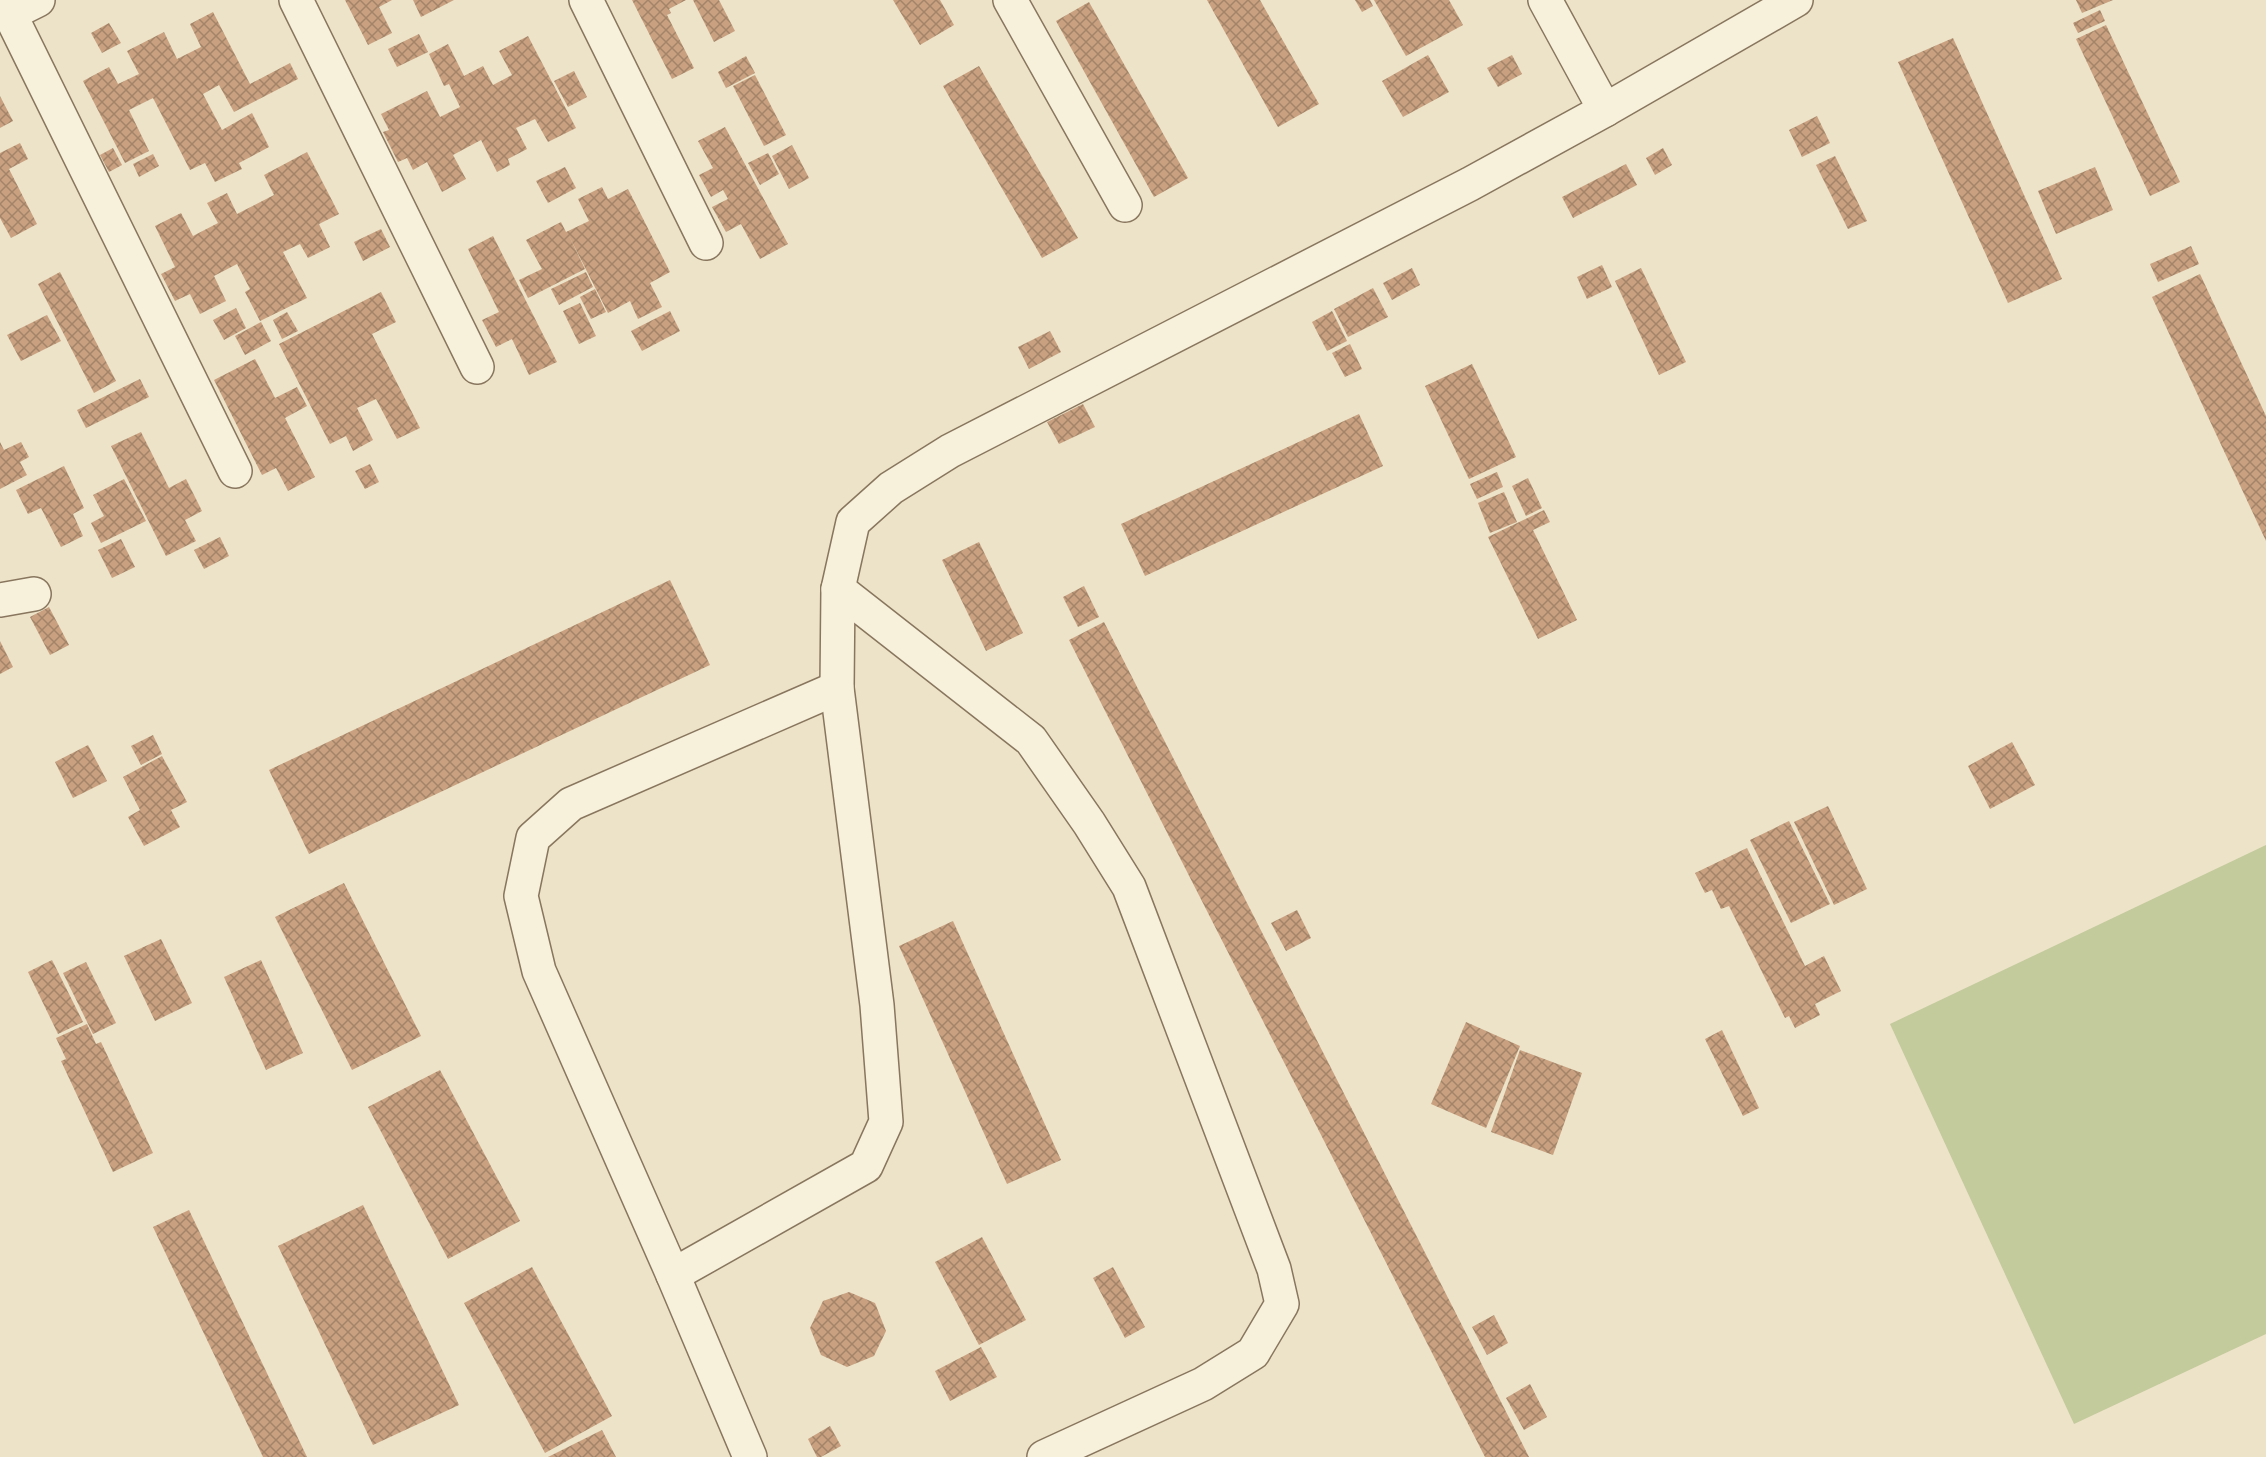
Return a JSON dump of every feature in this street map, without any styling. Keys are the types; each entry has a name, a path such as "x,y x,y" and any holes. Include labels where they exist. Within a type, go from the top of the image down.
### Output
{"street":[{"path":"296,0 477,367"},
{"path":"586,0 706,243"},
{"path":"1010,0 1125,205"},
{"path":"1545,0 1605,110"},
{"path":"673,1275 866,1166 886,1122 876,1005 837,688 838,589 854,522 891,488 950,450 1470,184 1605,110 1796,0"},
{"path":"17,5 235,471"},
{"path":"838,589 1030,740 1089,823 1129,887 1274,1269 1282,1304 1253,1353 1203,1384 1044,1457"},
{"path":"0,600 34,594"},
{"path":"750,1457 539,970 521,896 533,838 571,804 837,688"}],"green space":[{"path":"2266,845 2266,1334 2074,1424 1890,1024"}],"building":[{"path":"345,0 392,0 379,7 392,33 368,45"},
{"path":"413,0 454,0 421,17"},
{"path":"632,0 686,0 669,9 671,13 667,15 694,68 672,79"},
{"path":"693,0 719,0 735,31 714,42"},
{"path":"893,0 940,0 954,25 920,45"},
{"path":"1207,0 1260,0 1319,104 1278,127"},
{"path":"1355,0 1370,0 1373,6 1362,12"},
{"path":"1374,0 1449,0 1463,25 1406,56"},
{"path":"2076,0 2113,0 2082,13"},
{"path":"1089,2 1188,178 1154,197 1056,21"},
{"path":"2100,10 2105,21 2078,33 2073,23"},
{"path":"213,12 250,84 290,63 298,79 234,112 219,85 203,94 222,130 252,113 269,147 239,163 242,169 215,182 205,163 190,170 153,98 129,110 149,151 125,163 83,81 109,67 118,84 139,74 127,51 164,32 177,59 201,47 190,24"},
{"path":"109,23 121,43 102,53 91,33"},
{"path":"2106,25 2180,182 2150,196 2076,39"},
{"path":"419,34 428,52 397,67 388,49"},
{"path":"528,36 576,128 548,142 535,119 516,128 527,149 508,159 510,165 497,172 481,140 453,155 466,179 442,192 427,162 413,170 407,158 398,162 383,132 389,130 381,114 427,91 440,117 460,107 449,84 444,86 429,54 448,44 464,76 483,66 493,85 512,75 499,51"},
{"path":"1953,38 2062,279 2008,303 1898,62"},
{"path":"1428,55 1449,92 1403,117 1382,81"},
{"path":"1512,55 1522,74 1498,87 1487,68"},
{"path":"746,56 755,73 726,88 718,72"},
{"path":"979,66 1078,238 1042,258 943,86"},
{"path":"574,71 587,97 568,107 554,81"},
{"path":"755,75 786,135 764,146 733,86"},
{"path":"0,96 13,121 0,128"},
{"path":"1817,116 1830,143 1802,157 1789,130"},
{"path":"725,127 788,244 760,259 741,224 726,232 712,207 728,199 723,190 711,197 699,175 713,168 698,141"},
{"path":"20,143 28,159 9,169 37,224 11,238 0,218 0,153"},
{"path":"792,145 809,178 789,189 772,156"},
{"path":"113,148 122,165 109,172 100,155"},
{"path":"1663,148 1672,165 1655,175 1646,158"},
{"path":"307,152 339,214 319,224 330,247 308,258 300,244 283,252 307,298 260,321 245,292 250,289 237,264 214,276 226,301 200,314 190,294 175,301 161,274 175,267 155,226 181,213 193,236 218,223 207,203 227,193 237,214 274,195 264,175"},
{"path":"768,153 779,174 760,185 748,163"},
{"path":"153,154 159,166 139,177 133,164"},
{"path":"1835,156 1867,221 1848,229 1816,165"},
{"path":"1626,164 1637,185 1573,218 1562,197"},
{"path":"565,167 576,188 548,203 536,181"},
{"path":"2095,167 2113,210 2056,234 2038,191"},
{"path":"602,187 608,199 628,189 670,272 650,283 662,307 638,319 630,301 608,313 569,236 585,269 528,298 519,280 542,269 526,240 561,222 566,232 589,221 578,199"},
{"path":"381,229 390,247 363,261 354,242"},
{"path":"493,236 557,362 529,375 512,339 496,347 482,320 499,312 468,249"},
{"path":"2191,246 2199,264 2158,282 2150,264"},
{"path":"1602,265 1612,287 1587,299 1577,277"},
{"path":"1412,268 1420,285 1392,300 1383,283"},
{"path":"1641,268 1686,362 1659,375 1615,281"},
{"path":"60,272 116,381 94,393 38,284"},
{"path":"586,272 593,287 559,305 551,289"},
{"path":"2200,274 2266,416 2266,541 2152,297"},
{"path":"1373,288 1388,317 1348,337 1334,309"},
{"path":"595,289 606,312 591,319 580,297"},
{"path":"381,292 396,322 372,334 420,428 397,439 376,399 357,408 373,440 353,451 346,436 330,444 279,344"},
{"path":"580,303 596,336 579,344 563,311"},
{"path":"236,308 246,328 224,340 213,320"},
{"path":"670,311 680,331 642,351 631,331"},
{"path":"1332,311 1347,341 1327,351 1312,322"},
{"path":"287,312 298,331 282,339 273,320"},
{"path":"47,315 61,341 21,361 7,335"},
{"path":"261,322 271,341 245,355 235,336"},
{"path":"1050,331 1061,352 1029,369 1018,347"},
{"path":"1350,344 1362,369 1345,377 1332,353"},
{"path":"255,359 275,398 297,387 307,406 285,418 315,477 288,491 276,468 262,475 214,380"},
{"path":"1472,364 1516,457 1469,479 1425,386"},
{"path":"140,379 149,397 86,428 77,410"},
{"path":"1083,404 1095,427 1059,444 1047,422"},
{"path":"1359,414 1383,466 1145,576 1121,524"},
{"path":"141,432 169,488 186,479 202,511 185,520 196,541 166,556 111,446"},
{"path":"0,442 4,450 21,442 29,457 20,462 27,475 0,489"},
{"path":"370,464 379,482 365,489 355,471"},
{"path":"64,466 84,508 73,514 83,536 61,547 41,508 28,514 16,490"},
{"path":"1497,472 1503,487 1477,499 1470,484"},
{"path":"1528,478 1542,508 1526,516 1512,486"},
{"path":"124,479 146,521 101,543 91,523 104,516 93,495"},
{"path":"1504,492 1517,522 1490,533 1478,503"},
{"path":"1544,510 1550,522 1533,530 1577,620 1538,639 1488,537"},
{"path":"220,537 229,556 204,569 194,550"},
{"path":"121,539 135,567 112,578 98,550"},
{"path":"979,542 1023,633 986,651 942,560"},
{"path":"670,580 710,665 309,854 269,770"},
{"path":"1084,586 1099,617 1078,627 1063,597"},
{"path":"49,607 69,645 50,655 30,617"},
{"path":"1104,622 1529,1457 1485,1457 1069,640"},
{"path":"0,641 13,667 0,674"},
{"path":"153,735 162,754 141,765 131,746"},
{"path":"2012,742 2035,785 1990,809 1968,766"},
{"path":"88,745 107,781 73,798 55,762"},
{"path":"162,756 187,802 171,810 180,827 144,846 128,817 140,810 123,777"},
{"path":"1828,806 1867,889 1834,905 1794,822"},
{"path":"1789,821 1830,904 1791,923 1750,840"},
{"path":"1747,848 1805,966 1824,956 1841,991 1815,1004 1820,1015 1795,1028 1789,1016 1785,1018 1729,906 1721,909 1712,890 1705,893 1695,873"},
{"path":"344,883 421,1036 352,1070 275,917"},
{"path":"1297,910 1311,938 1286,951 1271,923"},
{"path":"953,921 1061,1160 1007,1184 899,946"},
{"path":"161,939 192,1003 155,1021 124,956"},
{"path":"52,960 83,1022 58,1034 28,972"},
{"path":"261,960 303,1053 266,1070 224,977"},
{"path":"86,962 116,1023 93,1034 63,973"},
{"path":"1466,1022 1520,1046 1486,1128 1431,1104"},
{"path":"87,1024 96,1044 101,1042 153,1153 113,1172 61,1061 66,1059 56,1038"},
{"path":"1722,1030 1759,1108 1743,1116 1705,1039"},
{"path":"1520,1050 1582,1073 1553,1155 1491,1132"},
{"path":"440,1070 520,1221 448,1259 368,1107"},
{"path":"363,1205 459,1405 373,1445 278,1246"},
{"path":"189,1210 307,1457 263,1457 153,1227"},
{"path":"982,1237 1026,1320 979,1345 935,1262"},
{"path":"532,1267 612,1416 545,1453 464,1303"},
{"path":"1113,1267 1145,1327 1125,1338 1093,1278"},
{"path":"849,1292 875,1303 886,1331 874,1356 847,1367 821,1355 810,1328 823,1301"},
{"path":"1494,1315 1508,1343 1487,1355 1472,1327"},
{"path":"981,1347 997,1377 950,1401 935,1371"},
{"path":"1530,1384 1547,1417 1524,1430 1506,1398"},
{"path":"830,1426 841,1446 817,1457 808,1439"},
{"path":"602,1430 616,1457 548,1457"}]}
